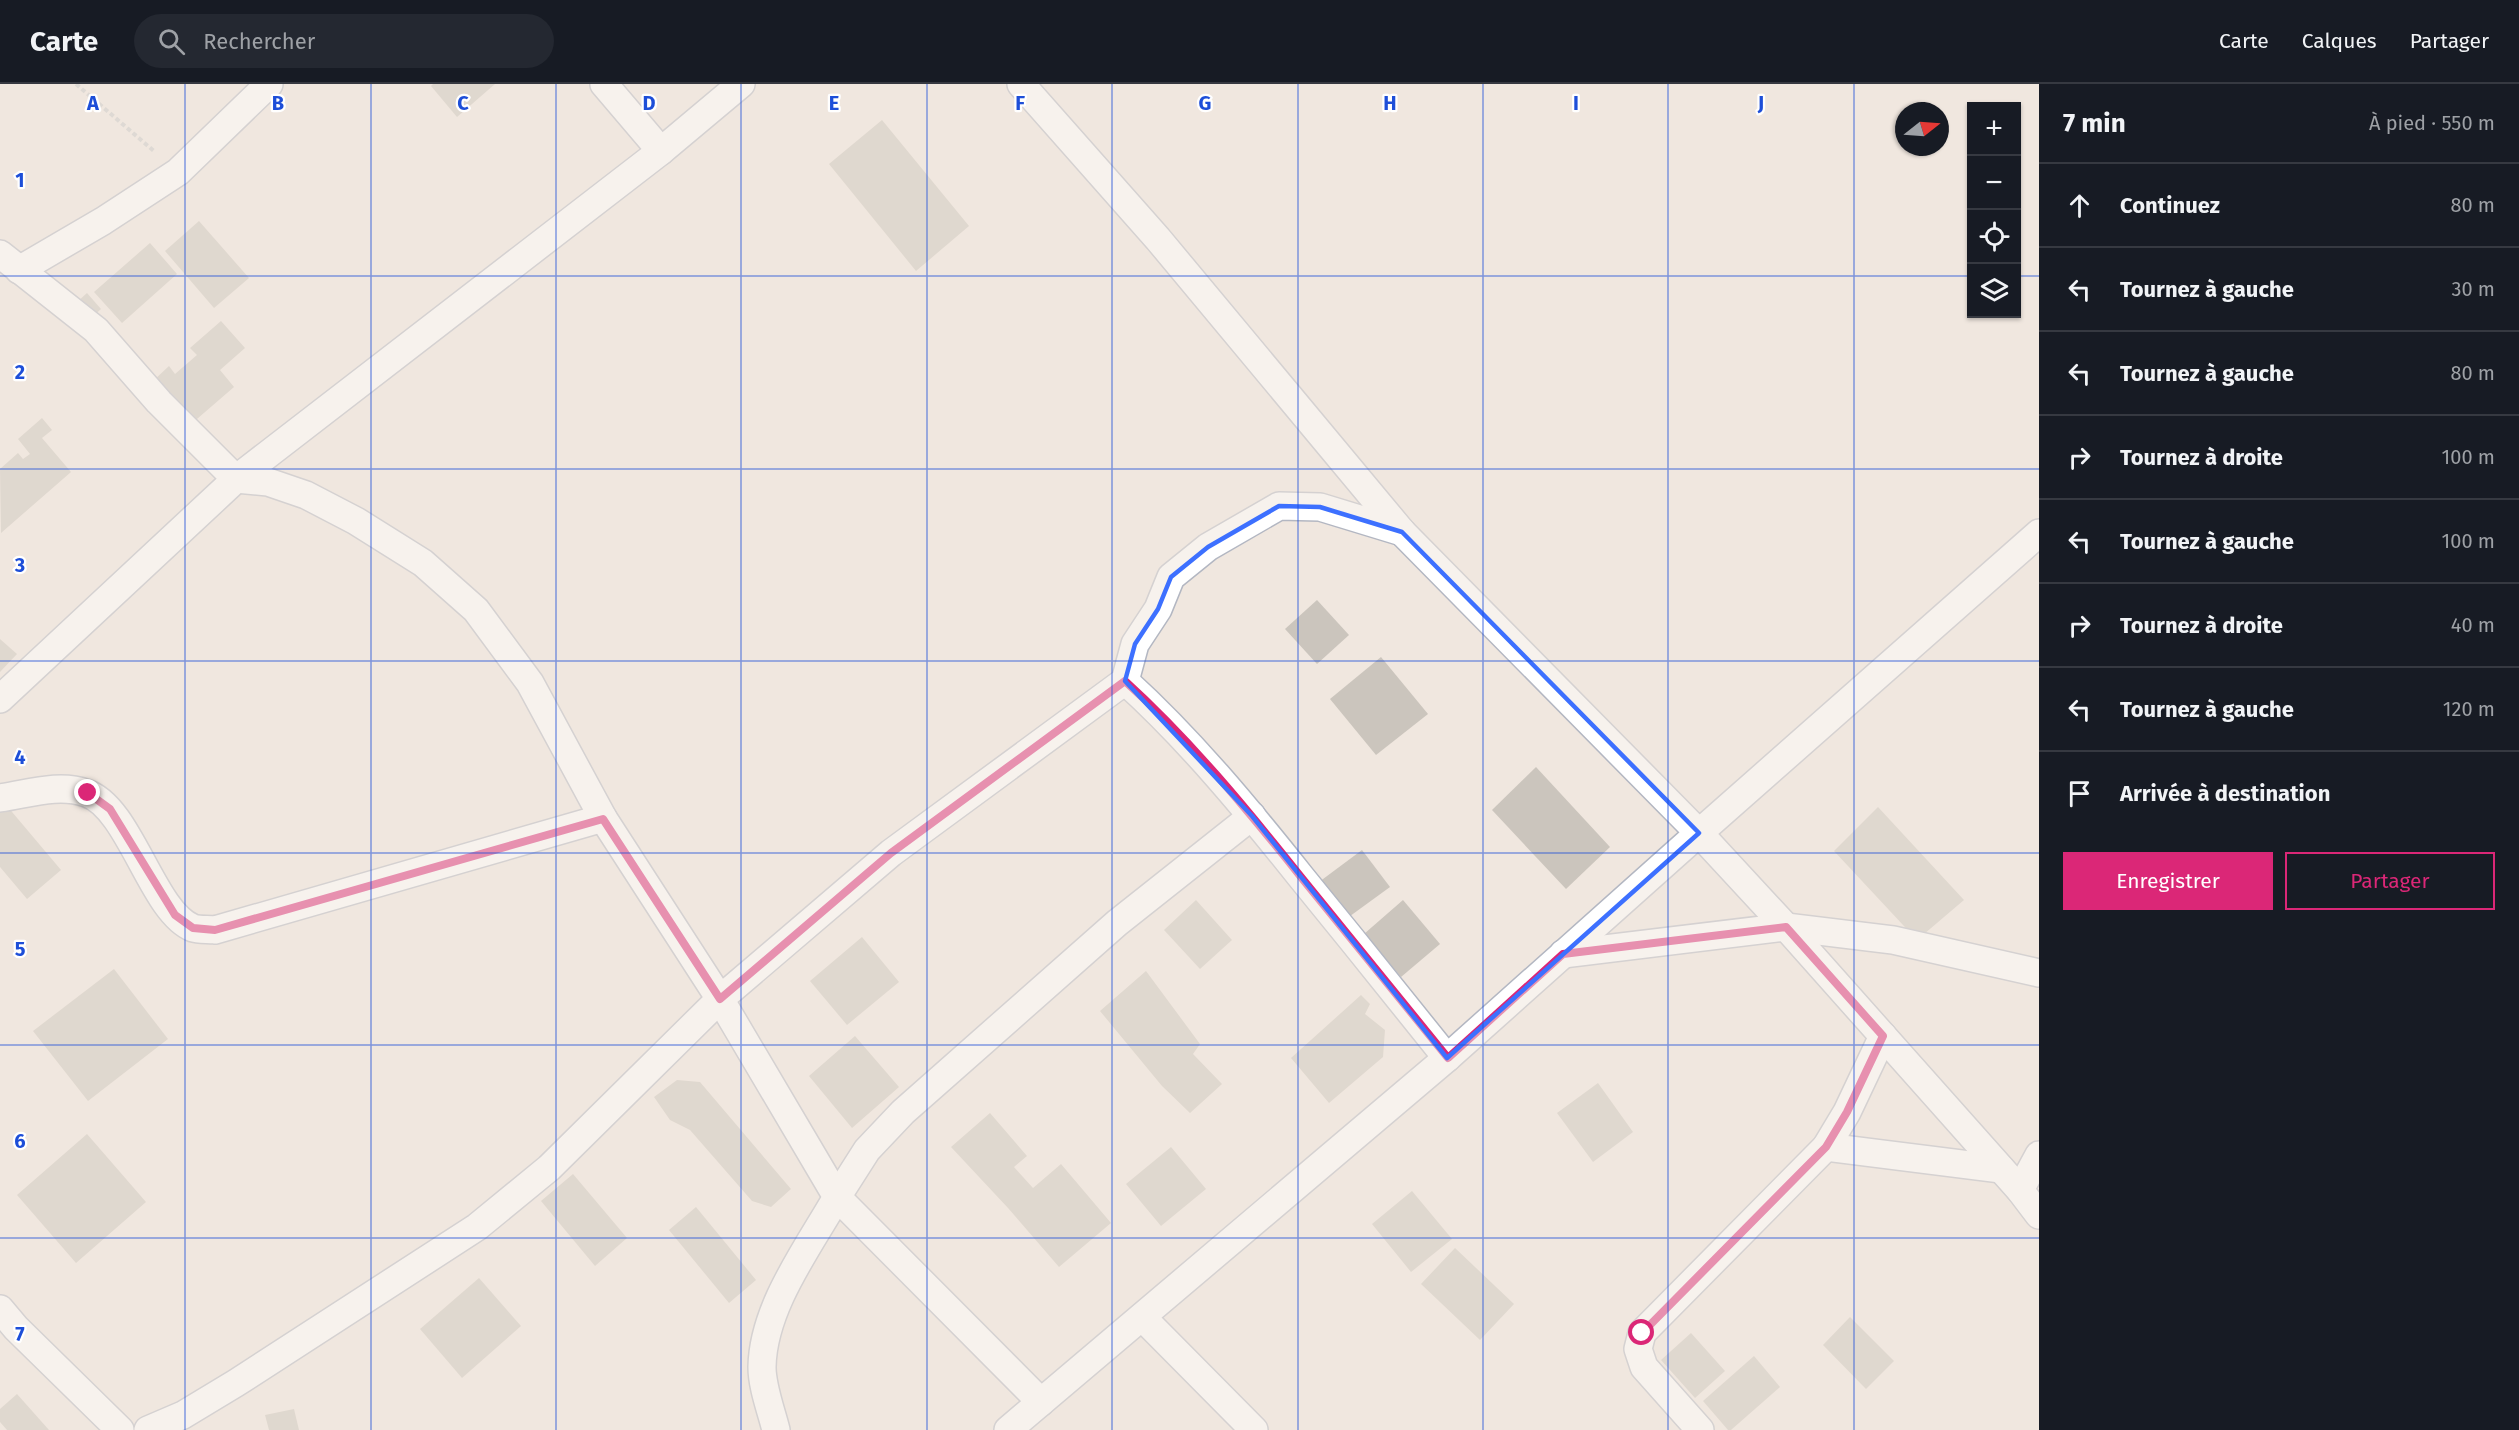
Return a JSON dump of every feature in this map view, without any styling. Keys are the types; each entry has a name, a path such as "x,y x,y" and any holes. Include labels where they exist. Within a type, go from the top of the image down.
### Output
{"street":[{"path":"269,84 178,172 103,221 9,262 96,330 159,402 236,479 268,482 306,495 356,521 423,563 476,610 530,683 603,819 720,999 837,1197 1041,1402"},
{"path":"604,84 661,152"},
{"path":"0,699 236,479 661,152 741,84"},
{"path":"1021,84 1158,239 1402,532 1699,832 2020,1190 2039,1215"},
{"path":"148,1430 183,1414 236,1383 477,1227 549,1167 720,999 891,853 1125,681 1135,644 1158,609 1171,577 1208,548 1280,506 1320,507 1402,532"},
{"path":"1008,1430 1448,1058 1699,832 2039,533"},
{"path":"1125,681 1152,705 1201,757 1252,816 1448,1058"},
{"path":"0,798 62,788 88,793 110,809 175,915 193,928 215,930 603,819"},
{"path":"776,1430 762,1369 766,1335 776,1305 837,1197 867,1150 903,1112 1117,923 1252,816"},
{"path":"1563,954 1786,927 1893,940 2039,973"},
{"path":"1700,1430 1644,1367 1638,1349 1642,1333 1826,1147 1847,1112 1883,1036"},
{"path":"1826,1147 2001,1169"},
{"path":"2020,1190 2039,1155"},
{"path":"1142,1317 1254,1430"},
{"path":"5,1327 120,1430"}],"path":[{"path":"76,84 178,172"}],"highlighted area":[{"path":"1279,506 1320,507 1402,532 1699,833 1447,1058 1252,816 1125,681 1135,644 1158,609 1171,577 1208,547"}],"building":[{"path":"433,84 495,84 457,117 431,86"},
{"path":"882,120 969,226 916,271 829,164"},
{"path":"199,221 249,278 214,308 165,251"},
{"path":"150,243 177,274 122,323 94,292"},
{"path":"87,293 101,309 90,319 77,302"},
{"path":"221,321 245,348 220,370 234,387 190,425 153,381 169,366 175,374 197,355 190,348"},
{"path":"42,418 52,430 42,438 71,472 1,533 0,469 18,453 23,459 30,454 18,439"},
{"path":"1317,600 1349,635 1317,664 1285,629"},
{"path":"0,639 17,654 0,672"},
{"path":"1381,657 1428,714 1376,755 1330,699"},
{"path":"1536,767 1610,847 1566,889 1492,810"},
{"path":"7,806 61,870 27,899 0,867 0,812"},
{"path":"1878,807 1964,900 1917,940 1834,851"},
{"path":"1362,850 1390,887 1346,919 1319,882"},
{"path":"1196,900 1232,940 1200,969 1164,930"},
{"path":"1403,900 1440,944 1401,977 1364,934"},
{"path":"862,937 899,982 847,1025 810,981"},
{"path":"114,969 168,1039 88,1101 33,1031"},
{"path":"1146,971 1200,1044 1193,1054 1222,1084 1190,1113 1162,1086 1100,1011"},
{"path":"1361,995 1370,1004 1365,1014 1385,1030 1383,1057 1329,1103 1291,1058"},
{"path":"855,1036 899,1087 852,1128 809,1076"},
{"path":"677,1080 700,1082 791,1189 771,1207 752,1201 690,1130 670,1120 654,1097"},
{"path":"1598,1083 1633,1132 1593,1162 1557,1113"},
{"path":"990,1113 1027,1156 1014,1167 1033,1188 1061,1164 1111,1223 1059,1267 951,1147"},
{"path":"87,1134 146,1202 76,1263 17,1195"},
{"path":"1171,1147 1206,1189 1161,1226 1126,1184"},
{"path":"573,1174 627,1238 595,1266 541,1201"},
{"path":"1412,1191 1452,1239 1411,1272 1372,1224"},
{"path":"696,1207 756,1280 729,1303 669,1230"},
{"path":"1455,1248 1514,1304 1480,1340 1421,1284"},
{"path":"479,1278 521,1326 462,1378 420,1329"},
{"path":"1850,1317 1894,1361 1866,1389 1823,1345"},
{"path":"1691,1333 1725,1371 1695,1398 1661,1360"},
{"path":"1754,1356 1780,1387 1731,1430 1728,1430 1703,1401"},
{"path":"17,1394 49,1430 7,1430 0,1422 0,1409"},
{"path":"294,1409 299,1430 269,1430 265,1415"}],"route":[{"path":"88,793 110,809 175,915 193,928 215,930 603,819 720,999 891,853 1125,681 1152,705 1209,765 1448,1058 1563,954 1786,927 1883,1036 1847,1112 1826,1147 1642,1333"}]}
